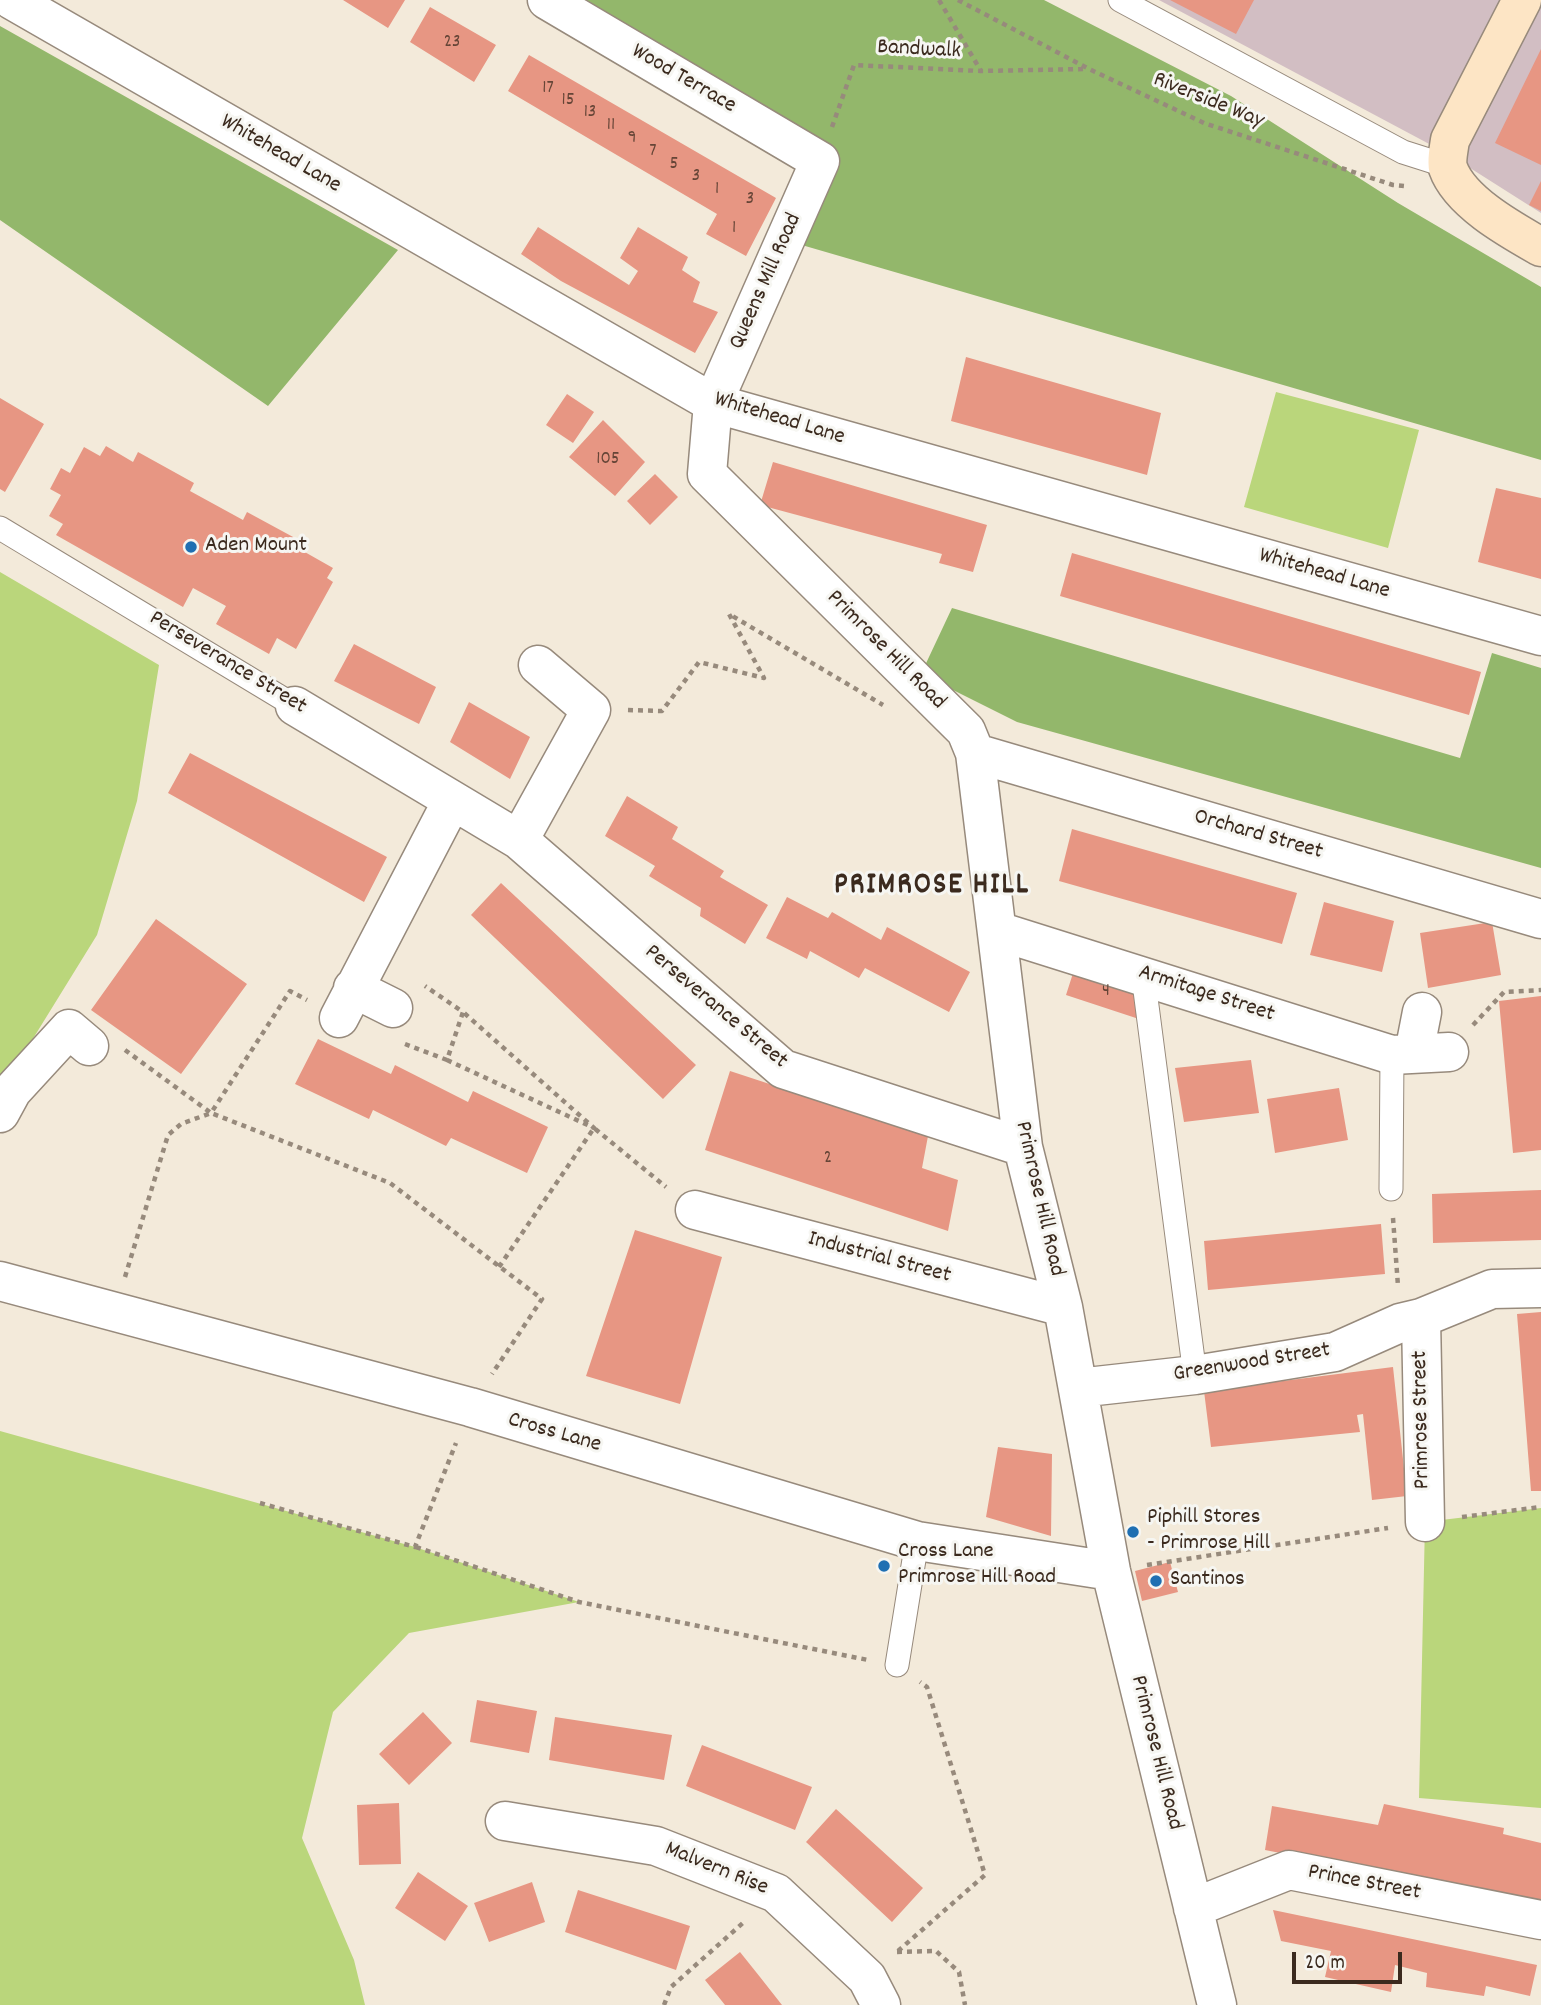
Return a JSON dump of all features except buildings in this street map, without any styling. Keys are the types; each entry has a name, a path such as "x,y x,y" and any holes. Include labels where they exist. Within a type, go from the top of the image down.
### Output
{"street":[{"name":"Whitehead Lane","path":"12,0 713,403 1541,636"},
{"name":"Wood Terrace","path":"547,0 820,161"},
{"path":"1522,0 1450,140 1454,177 1503,225 1541,247"},
{"name":"Queens Mill Road","path":"713,403 820,161"},
{"name":"Primrose Hill Road","path":"713,403 707,474 966,731 975,753 1023,1147 1063,1307 1111,1571 1217,2005"},
{"path":"519,840 592,710 538,665"},
{"name":"Perseverance Street","path":"295,706 519,840 783,1069 1023,1147"},
{"name":"Orchard Street","path":"975,753 1541,919"},
{"path":"393,1008 346,1003 453,801"},
{"name":"Armitage Street","path":"998,931 1418,1053"},
{"path":"1418,1053 1422,1012"},
{"path":"0,1113 12,1091 69,1029 89,1046"},
{"name":"Industrial Street","path":"695,1210 1063,1307"},
{"name":"Cross Lane","path":"0,1281 470,1407 917,1542 1111,1571"},
{"name":"Greenwood Street","path":"1077,1388 1195,1375 1335,1352 1492,1289 1541,1289"},
{"name":"Primrose Street","path":"1411,1320 1425,1522"},
{"name":"Malvern Rise","path":"505,1821 656,1846 776,1893 874,1992"},
{"name":"Prince Street","path":"1192,1908 1289,1870 1541,1920"}],"lane":[{"path":"1120,0 1454,177"},
{"name":"Perseverance Street","path":"0,528 295,706"},
{"path":"1143,975 1195,1375"},
{"path":"1391,1189 1418,1053"},
{"path":"897,1665 917,1542"}],"path":[{"path":"939,0 981,71"},
{"name":"Riverside Way","path":"958,0 1089,69 1204,123 1393,185 1454,177"},
{"name":"Bandwalk","path":"820,161 855,65 981,71 1089,69"},
{"path":"592,710 662,711 699,662 764,678 729,614 891,710"},
{"path":"1418,1053 1504,992 1541,990"},
{"path":"463,1013 594,1128 695,1210"},
{"path":"89,1046 101,1034 211,1113 390,1183 542,1299 470,1407 415,1547"},
{"path":"447,1060 594,1128"},
{"path":"114,1311 168,1135 181,1124 211,1113"},
{"path":"499,1267 594,1128"},
{"path":"1391,1189 1411,1320"},
{"path":"260,1503 415,1547 579,1602 897,1665 927,1688 985,1875 898,1951 874,1992"},
{"path":"1111,1571 1425,1522 1541,1507"},
{"path":"664,2005 671,1987 776,1893"},
{"path":"898,1951 936,1951 959,1972 965,2005"}],"shaded area":[{"path":"1159,0 1541,0 1541,213 1448,154"}],"green space":[{"path":"570,0 1044,0 1231,96 1398,203 1541,287 1541,460 788,241 825,161"},
{"path":"0,26 398,250 268,406 0,220"},
{"path":"1276,392 1419,430 1388,548 1244,507"},
{"path":"0,572 159,665 137,801 97,935 0,1092"},
{"path":"952,608 1460,758 1492,653 1541,668 1541,868 1017,722 921,674"},
{"path":"0,1431 415,1547 579,1602 409,1633 333,1712 302,1838 354,1960 365,2005 0,2005"},
{"path":"1541,1508 1541,1808 1419,1798 1425,1522"}],"place":[{"name":"Aden Mount","path":"191,547"},
{"name":"Piphill Stores - Primrose Hill","path":"1133,1532"},
{"name":"Cross Lane Primrose Hill Road","path":"884,1566"},
{"name":"Santinos","path":"1156,1581"}],"district":[{"name":"PRIMROSE HILL","path":"932,888"}]}
